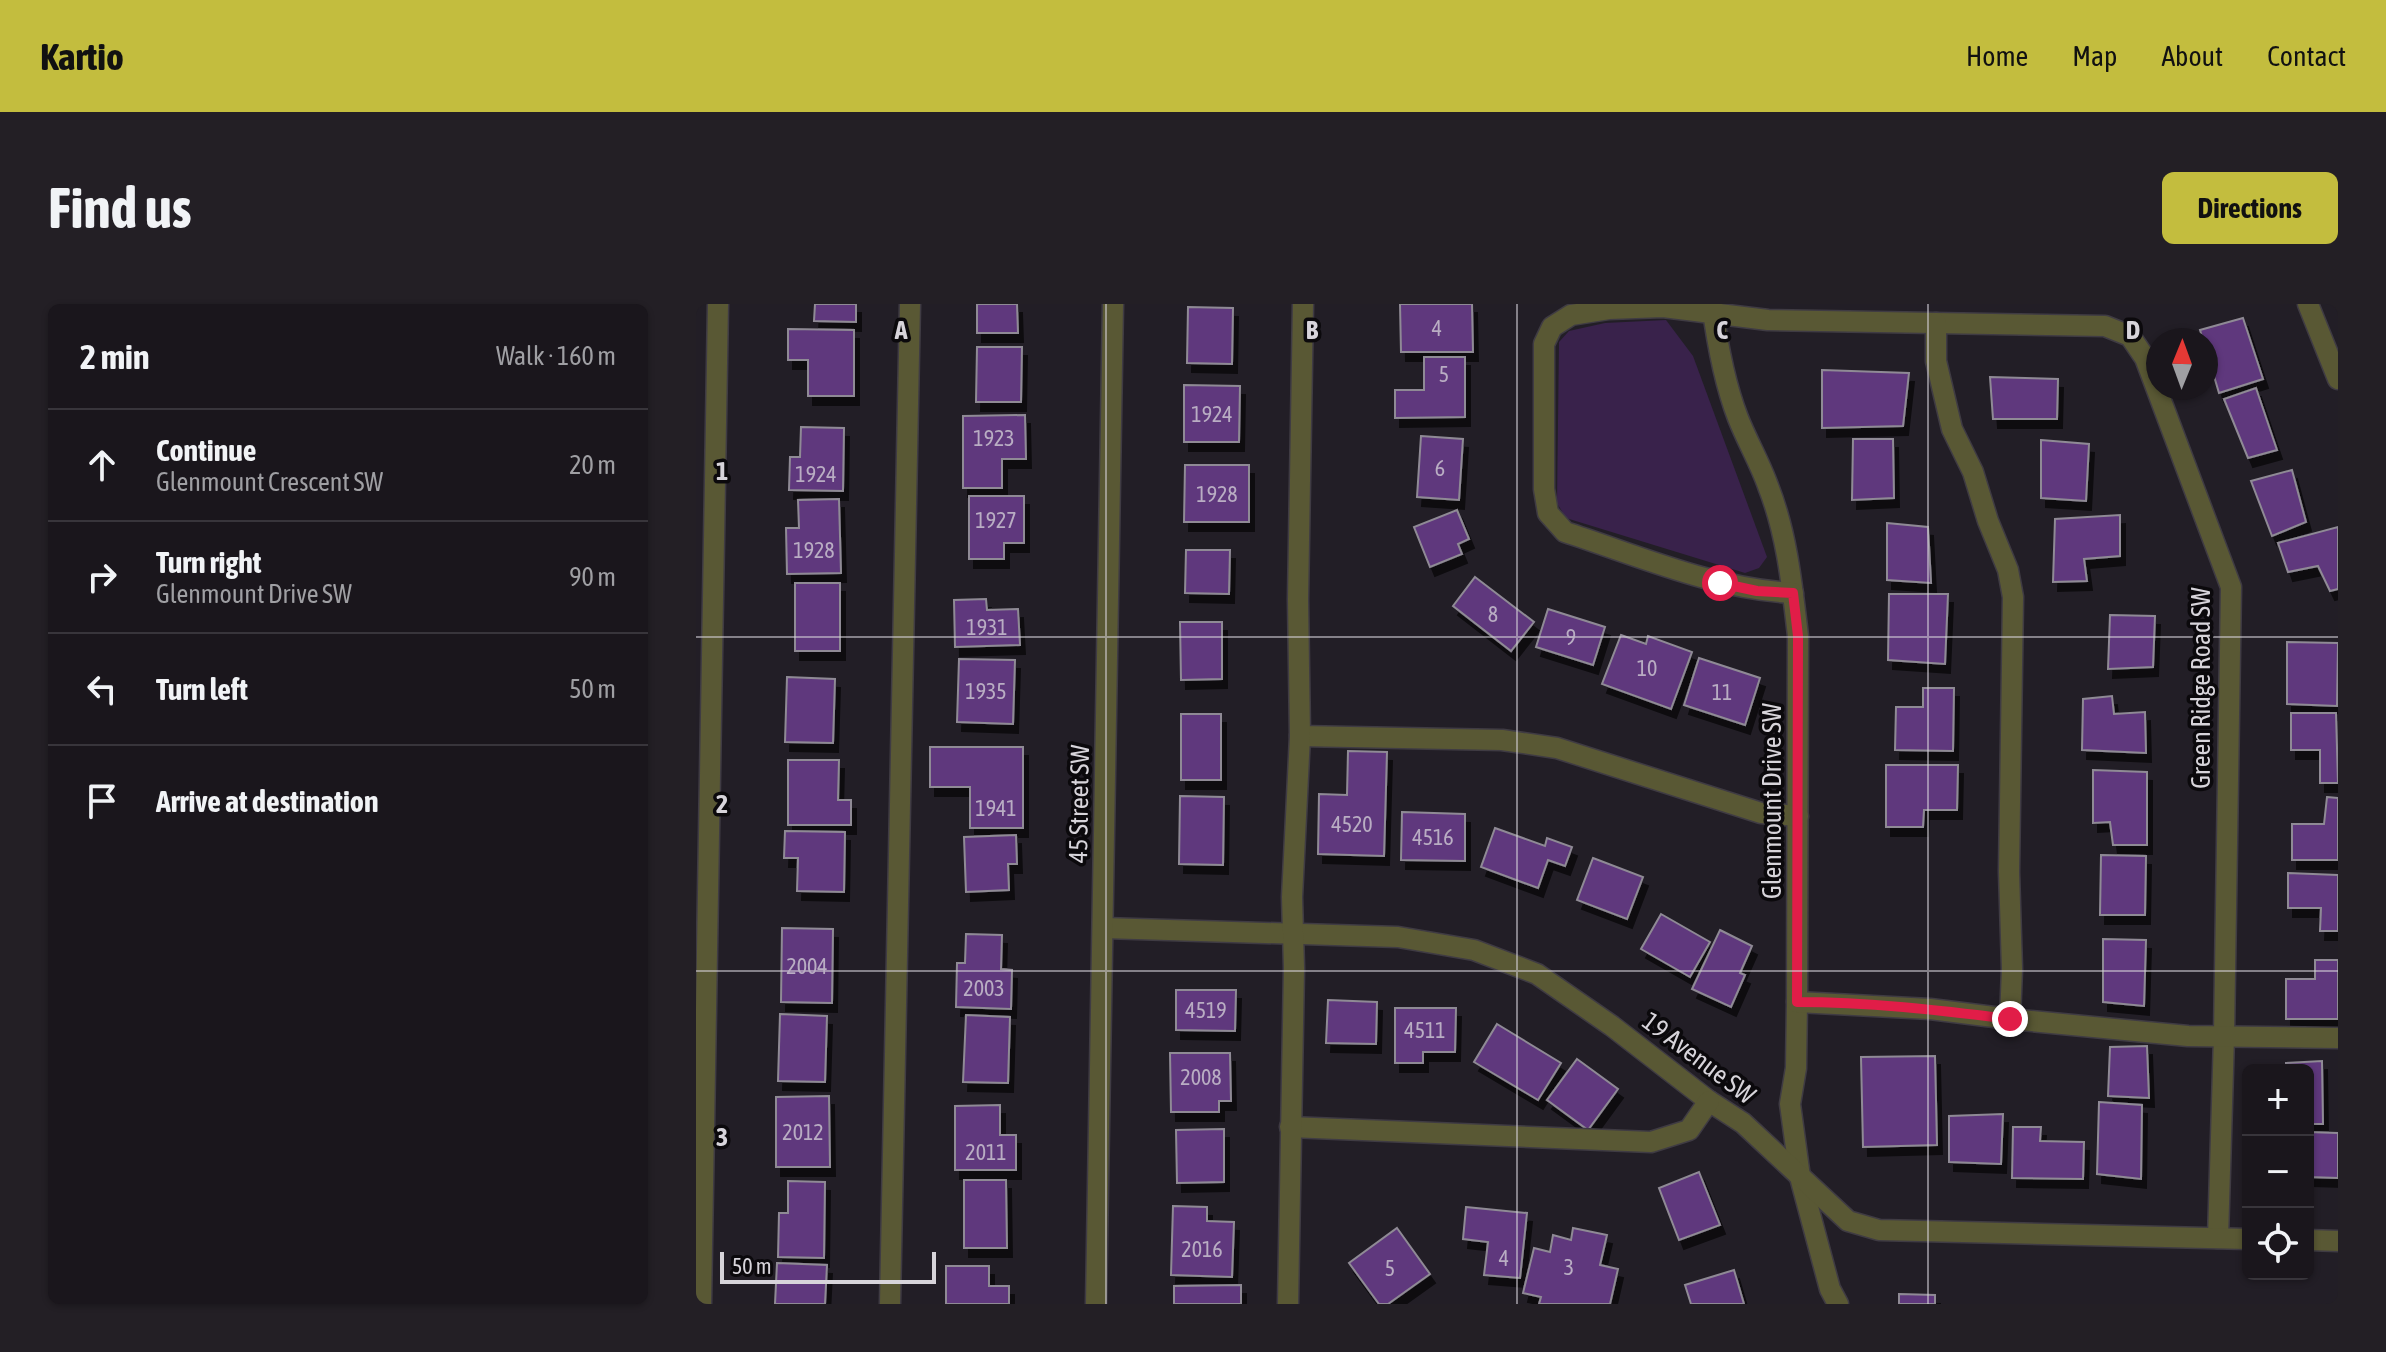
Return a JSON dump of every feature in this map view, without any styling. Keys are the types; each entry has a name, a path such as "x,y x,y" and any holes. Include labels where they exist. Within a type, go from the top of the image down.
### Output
{"street":[{"path":"701,1304 706,350 718,304"},
{"path":"890,1304 910,304"},
{"name":"45 Street SW","path":"1096,1304 1113,304"},
{"path":"1288,1304 1293,933 1300,736 1298,599 1303,304"},
{"path":"2308,304 2338,379"},
{"name":"Green Ridge Road SW","path":"1793,593 1757,591 1720,583 1565,532 1548,513 1544,489 1544,344 1552,327 1571,315 1609,309 1663,307 1712,308 1768,320 2105,326 2130,336 2145,358 2231,587 2218,1238"},
{"name":"Glenmount Drive SW","path":"1712,308 1721,358 1737,415 1769,486 1787,548 1793,593 1798,636 1797,1002 1796,1068 1790,1104 1800,1177 1830,1289 1838,1304"},
{"path":"1936,323 1936,361 1952,429 1973,472 2008,570 2013,597 2010,1019"},
{"path":"1300,736 1502,740 1557,748 1761,813 1798,816"},
{"name":"19 Avenue SW","path":"1104,928 1398,937 1474,950 1537,974 1743,1123 1848,1221 1879,1230 2242,1239"},
{"path":"1797,1002 1930,1009 2110,1029 2224,1036 2338,1038"},
{"path":"1290,1127 1651,1142 1689,1130 1709,1101"},
{"path":"2314,1240 2338,1241"}],"shaded area":[{"path":"1666,320 1693,356 1767,557 1759,568 1745,573 1566,518 1557,503 1559,342 1569,331 1605,323"}],"building":[{"path":"815,304 856,304 856,322 814,321"},
{"path":"977,304 1017,304 1018,333 977,333"},
{"path":"1400,304 1472,304 1473,352 1401,352"},
{"path":"1188,307 1233,308 1232,364 1187,363"},
{"path":"2243,318 2263,379 2219,393 2218,328 2207,328"},
{"path":"788,329 854,330 854,396 808,396 808,360 788,360"},
{"path":"977,347 1022,347 1021,402 976,402"},
{"path":"1424,357 1465,357 1465,417 1395,418 1395,390 1424,390"},
{"path":"1822,370 1909,373 1903,426 1822,428"},
{"path":"1990,377 2058,379 2057,419 1993,419"},
{"path":"1184,385 1240,386 1239,442 1184,442"},
{"path":"2256,388 2277,450 2248,458 2224,399"},
{"path":"1025,415 1026,459 1002,459 1002,488 963,488 963,416"},
{"path":"801,427 844,428 843,491 789,490 790,457 800,457"},
{"path":"1421,436 1463,439 1459,500 1417,497"},
{"path":"1853,439 1893,439 1894,498 1852,500"},
{"path":"2041,440 2089,444 2086,501 2041,498"},
{"path":"1185,465 1249,465 1249,522 1184,522"},
{"path":"2292,470 2306,522 2272,536 2251,481"},
{"path":"969,496 1024,496 1024,543 1004,543 1004,559 969,559"},
{"path":"839,499 841,573 787,574 786,528 799,528 798,500"},
{"path":"1457,510 1469,539 1458,544 1462,554 1430,567 1414,527"},
{"path":"2120,515 2120,556 2084,559 2087,581 2053,582 2055,519"},
{"path":"1887,523 1928,527 1931,583 1887,580"},
{"path":"2338,527 2338,589 2330,591 2318,566 2288,572 2278,543"},
{"path":"1186,550 1230,550 1229,594 1185,593"},
{"path":"1475,577 1534,622 1511,651 1453,606"},
{"path":"795,583 840,583 840,651 795,651"},
{"path":"1889,594 1948,594 1945,664 1888,660"},
{"path":"986,599 987,610 1018,609 1020,645 955,647 954,600"},
{"path":"1548,609 1605,627 1593,665 1536,647"},
{"path":"2110,615 2155,616 2153,667 2108,669"},
{"path":"1180,622 1222,622 1222,679 1181,680"},
{"path":"1621,635 1646,644 1648,636 1692,652 1671,709 1602,684"},
{"path":"2287,642 2338,643 2337,706 2287,704"},
{"path":"1699,658 1760,678 1745,725 1684,705"},
{"path":"959,659 1015,660 1013,724 957,722"},
{"path":"787,677 835,679 833,743 785,742"},
{"path":"1923,688 1954,688 1953,751 1895,750 1896,707 1923,707"},
{"path":"2112,696 2114,714 2145,712 2146,753 2082,750 2083,699"},
{"path":"2291,713 2336,713 2338,783 2320,783 2320,750 2291,750"},
{"path":"1181,714 1221,714 1221,780 1181,780"},
{"path":"930,747 1023,747 1023,828 970,828 970,787 930,787"},
{"path":"1348,751 1387,752 1384,856 1318,854 1319,794 1347,795"},
{"path":"788,760 839,760 838,800 851,800 851,825 788,825"},
{"path":"1886,765 1958,765 1957,810 1924,810 1923,827 1886,827"},
{"path":"2093,770 2147,772 2147,845 2113,845 2110,822 2093,823"},
{"path":"1180,796 1224,797 1223,865 1179,864"},
{"path":"2327,797 2338,798 2338,860 2292,860 2292,824 2324,824"},
{"path":"1402,812 1465,814 1465,861 1401,860"},
{"path":"1495,828 1545,846 1547,838 1572,847 1565,866 1548,860 1538,888 1481,867"},
{"path":"785,831 845,832 844,892 797,891 798,858 784,858"},
{"path":"1016,835 1017,864 1008,864 1009,890 966,892 964,837"},
{"path":"2101,855 2146,856 2145,915 2100,915"},
{"path":"1593,858 1643,877 1627,919 1577,900"},
{"path":"2288,873 2338,875 2338,931 2320,931 2321,908 2288,908"},
{"path":"1661,914 1710,942 1690,977 1641,949"},
{"path":"782,928 833,929 832,1003 781,1002"},
{"path":"1720,930 1752,946 1740,973 1745,975 1731,1007 1692,989"},
{"path":"966,934 1002,935 1001,969 1012,970 1011,1009 956,1007 957,963 965,963"},
{"path":"2103,939 2146,940 2144,1006 2103,1002"},
{"path":"2315,960 2338,960 2338,1019 2286,1019 2286,979 2315,979"},
{"path":"1176,990 1236,990 1235,1031 1176,1030"},
{"path":"1328,1000 1377,1002 1376,1044 1326,1043"},
{"path":"1395,1008 1456,1008 1455,1052 1423,1052 1423,1063 1395,1063"},
{"path":"780,1014 827,1016 825,1082 778,1081"},
{"path":"966,1015 1010,1017 1008,1083 963,1082"},
{"path":"1497,1024 1561,1063 1538,1100 1474,1062"},
{"path":"2147,1046 2149,1098 2108,1096 2110,1047"},
{"path":"1170,1053 1230,1053 1231,1101 1219,1101 1219,1112 1171,1112"},
{"path":"1935,1056 1937,1145 1863,1147 1861,1057"},
{"path":"1577,1059 1618,1089 1588,1130 1547,1100"},
{"path":"2322,1061 2323,1124 2314,1124 2314,1064 2286,1063"},
{"path":"829,1096 830,1167 776,1167 776,1097"},
{"path":"2099,1102 2142,1105 2141,1179 2097,1174"},
{"path":"1000,1105 1000,1135 1016,1135 1016,1170 955,1170 955,1106"},
{"path":"2003,1114 2001,1164 1949,1162 1949,1116"},
{"path":"2013,1127 2041,1127 2040,1141 2084,1142 2083,1179 2012,1178"},
{"path":"1224,1129 1224,1182 1177,1183 1176,1130"},
{"path":"2314,1132 2338,1133 2338,1178 2314,1177"},
{"path":"1699,1172 1720,1225 1679,1240 1659,1188"},
{"path":"964,1180 1006,1180 1007,1248 964,1248"},
{"path":"788,1181 825,1182 824,1258 778,1257 779,1213 788,1213"},
{"path":"1173,1206 1207,1207 1207,1221 1234,1222 1232,1277 1171,1275"},
{"path":"1466,1207 1527,1213 1520,1278 1484,1275 1488,1242 1463,1239"},
{"path":"1397,1228 1430,1274 1388,1304 1379,1304 1349,1263"},
{"path":"1573,1228 1607,1235 1600,1265 1618,1269 1610,1304 1539,1304 1541,1297 1523,1293 1534,1248 1550,1252 1553,1235 1571,1240"},
{"path":"777,1263 827,1265 825,1304 775,1304"},
{"path":"946,1266 989,1266 989,1286 1009,1286 1009,1304 946,1304"},
{"path":"1734,1270 1744,1304 1691,1304 1685,1285"},
{"path":"1241,1285 1241,1304 1174,1304 1174,1286"},
{"path":"1899,1294 1935,1295 1935,1304 1899,1304"}],"route":[{"path":"1720,583 1757,591 1793,593 1798,636 1797,1002 1930,1009 2010,1019"}]}
